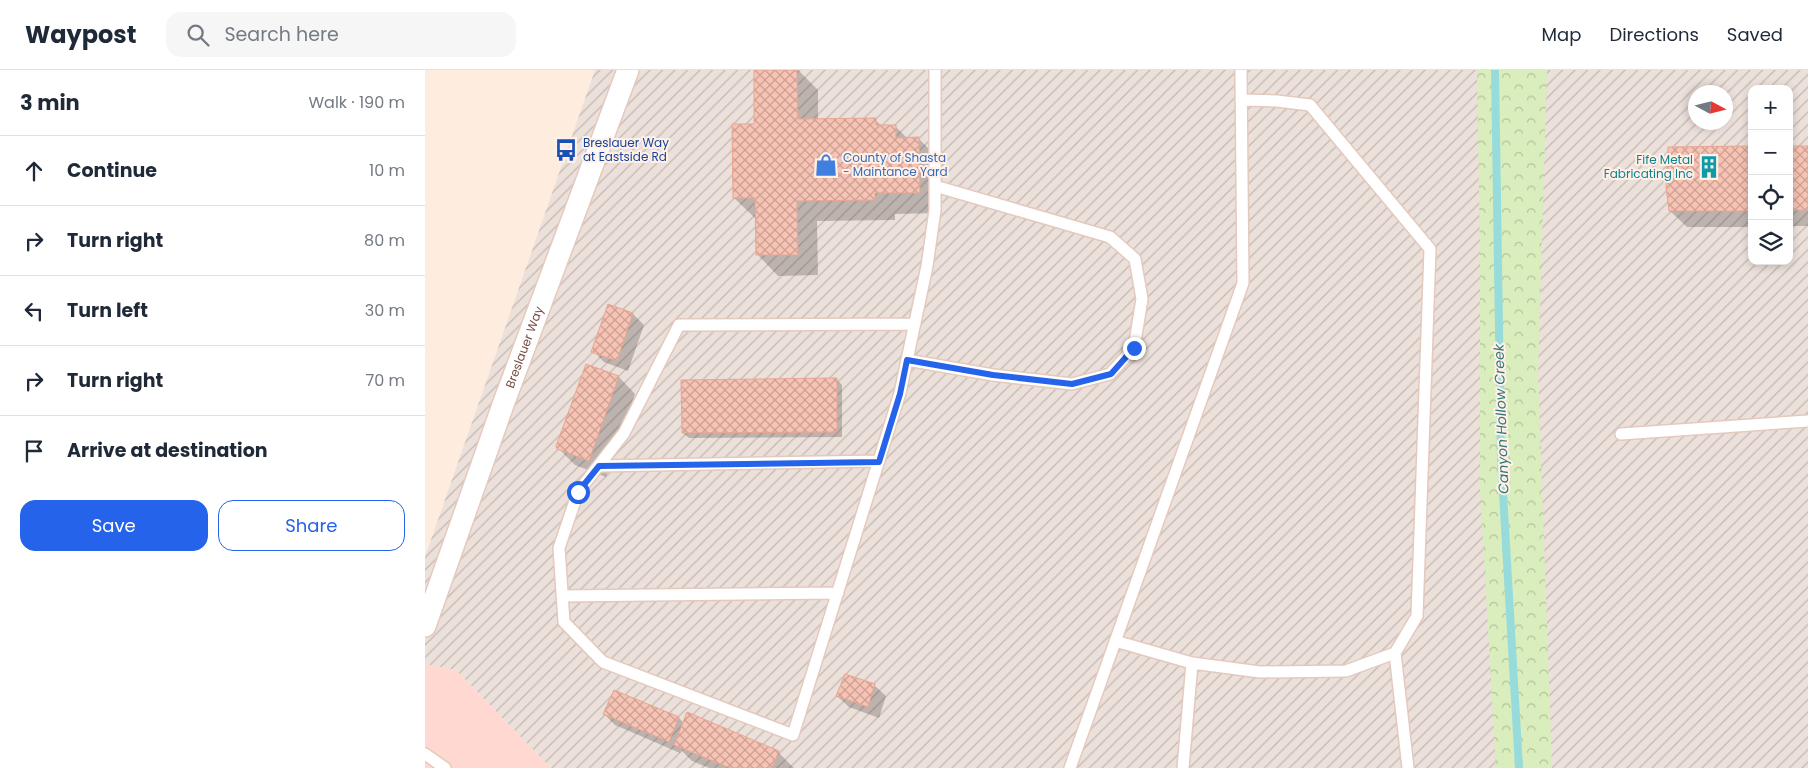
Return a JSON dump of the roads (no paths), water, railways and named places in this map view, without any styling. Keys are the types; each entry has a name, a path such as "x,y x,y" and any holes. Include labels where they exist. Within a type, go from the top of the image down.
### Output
{"street":[{"name":"Breslauer Way","path":"425,626 510,384 628,70"}],"lane":[{"path":"915,324 679,325 624,433 578,492 559,548 564,622 603,662 793,735 900,394 915,324 927,266 935,210 935,70"},
{"path":"1070,768 1243,283 1241,70"},
{"path":"1241,100 1277,101 1310,105 1430,249 1417,616 1395,653 1408,768"},
{"path":"907,360 993,375 1072,384 1111,374 1134,348 1142,299 1135,259 1110,236 935,186"},
{"path":"1621,434 1808,421"},
{"path":"599,466 879,462"},
{"path":"562,596 838,593"},
{"path":"1115,641 1192,663 1260,672 1346,670 1395,653"},
{"path":"1183,768 1192,663"},
{"path":"425,754 445,768"}],"waterway":[{"name":"Canyon Hollow Creek","path":"1495,70 1501,459 1519,768"}],"place":[{"name":"Breslauer Way at Eastside Rd","path":"566,150"},
{"name":"County of Shasta - Maintance Yard","path":"826,165"},
{"name":"Fife Metal Fabricating Inc","path":"1709,167"}]}
